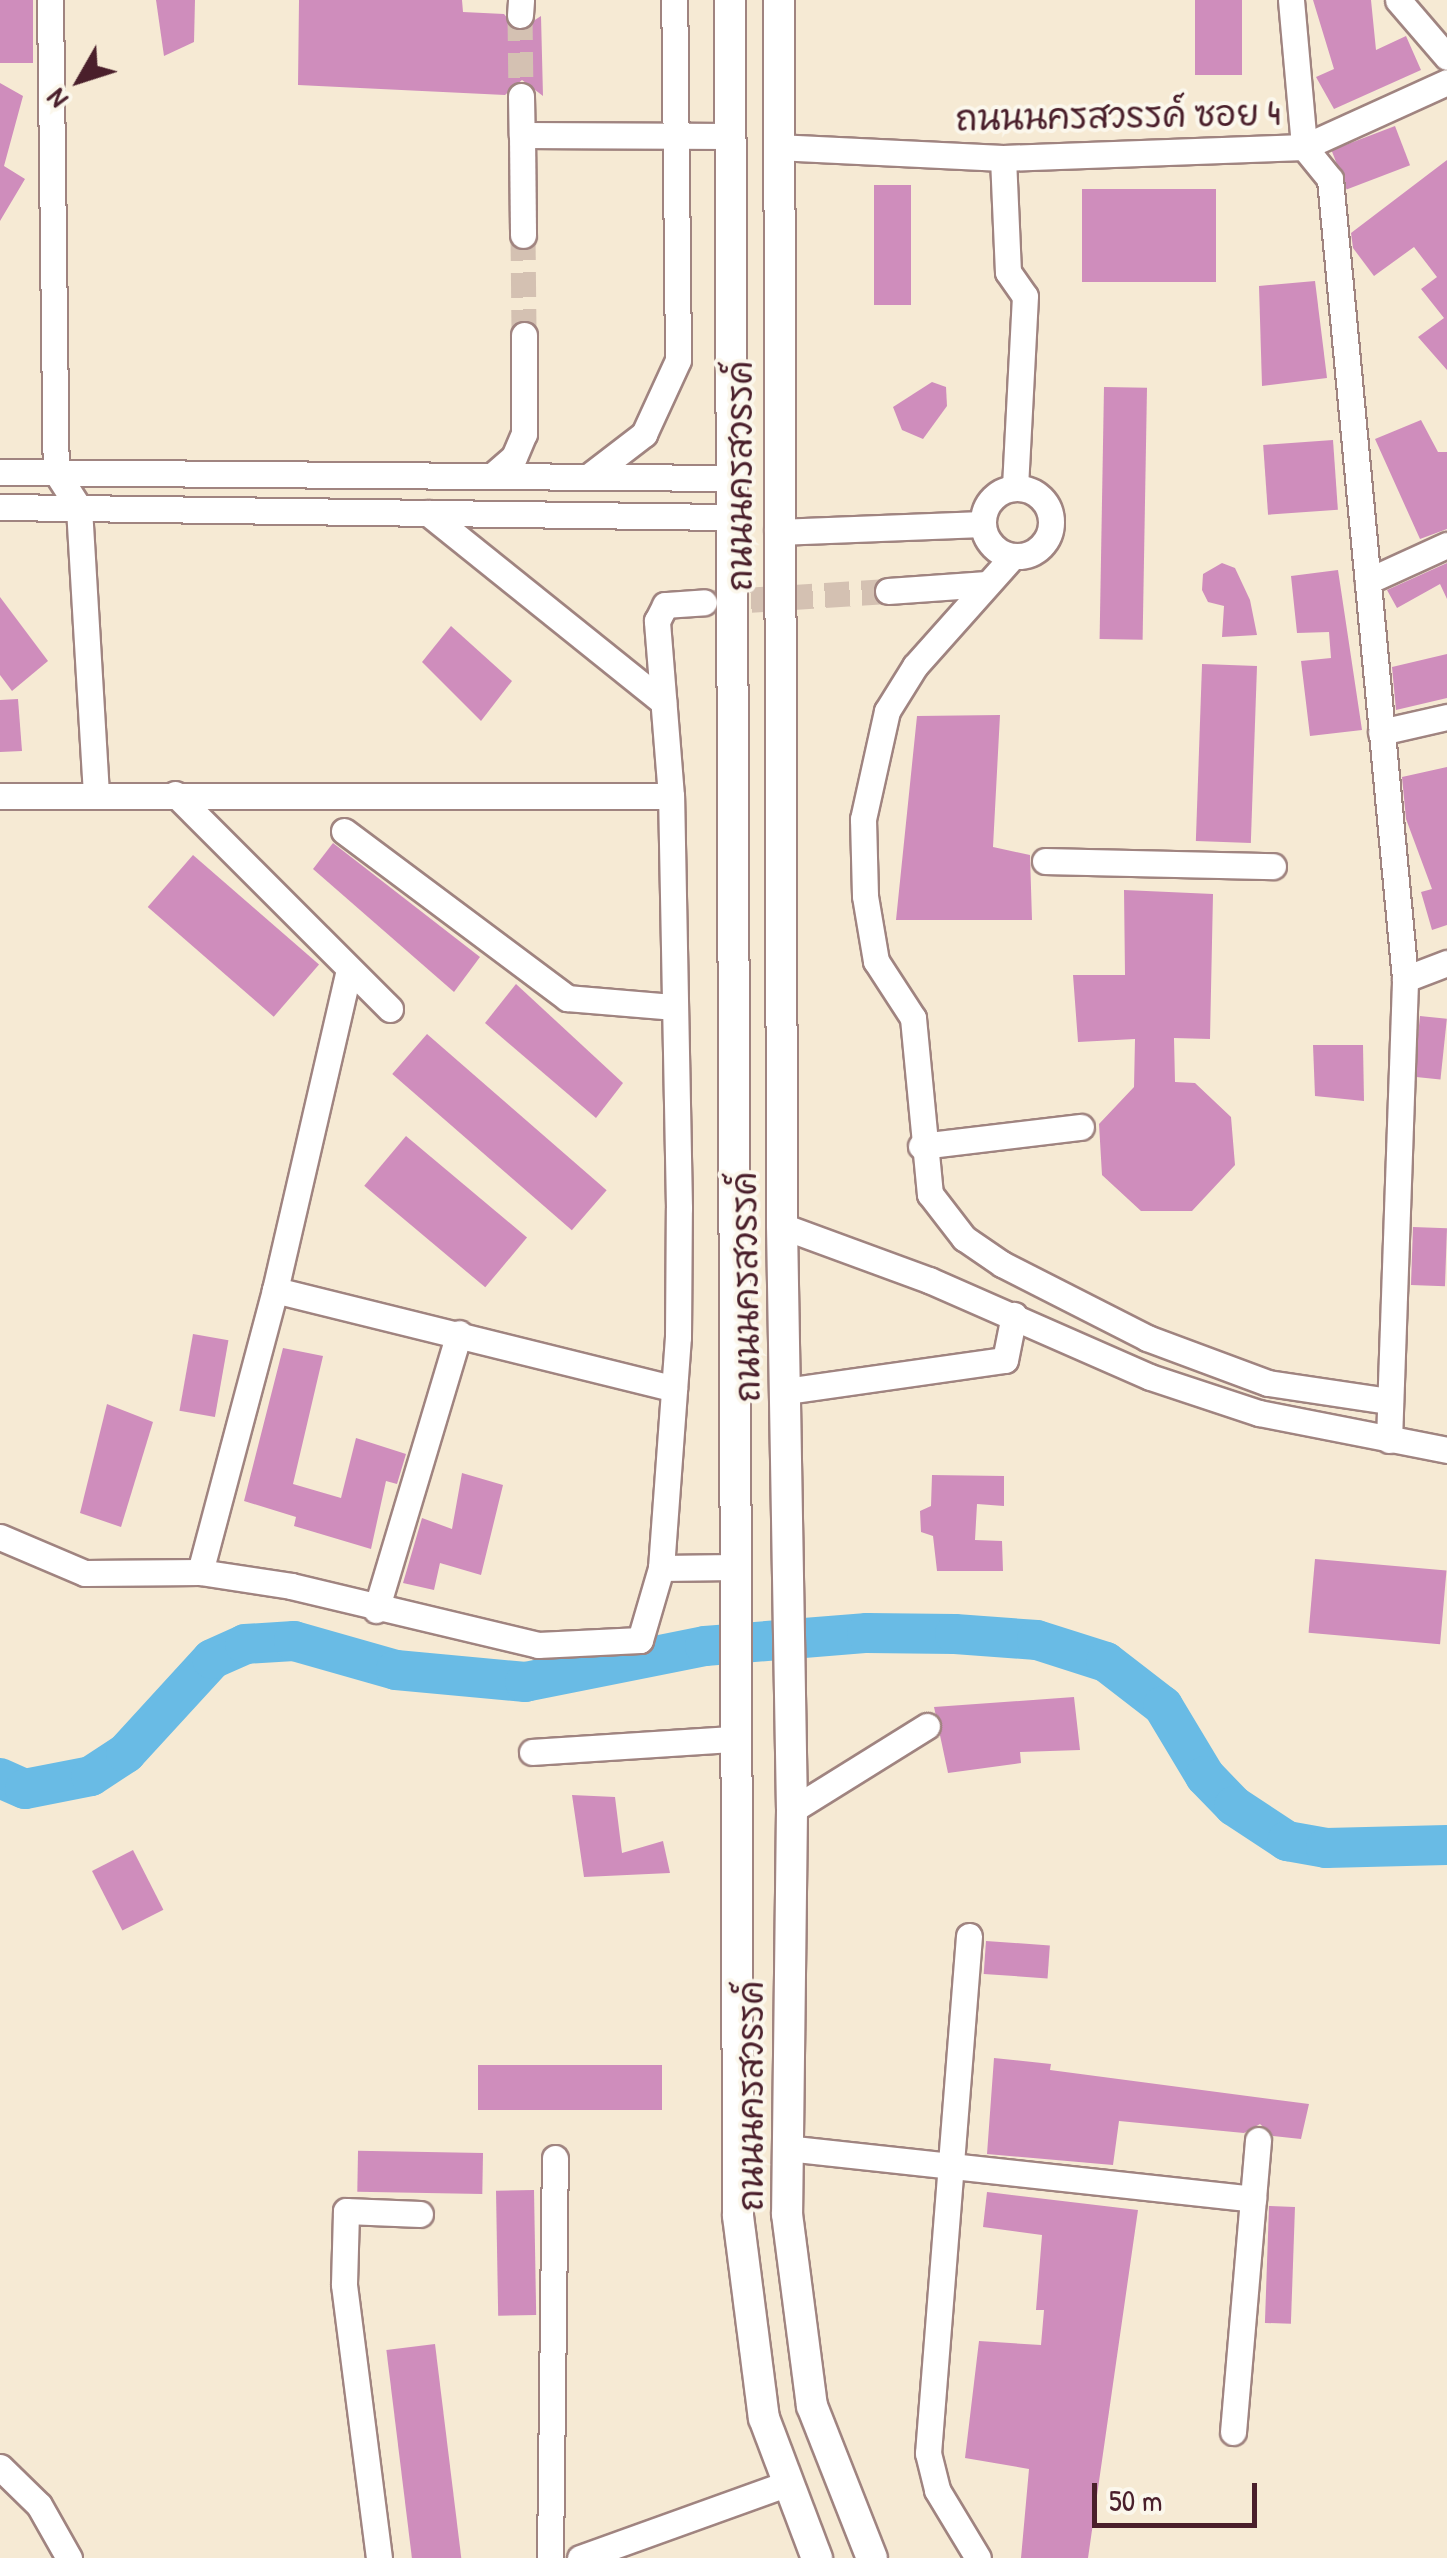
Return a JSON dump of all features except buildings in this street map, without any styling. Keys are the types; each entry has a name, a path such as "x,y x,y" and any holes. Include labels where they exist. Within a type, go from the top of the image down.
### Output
{"main road":[{"name":"ถนนนครสวรรค์","path":"730,0 734,1738 742,2284 764,2418 784,2484 817,2558"},
{"name":"ถนนนครสวรรค์","path":"779,0 776,147 782,1226 792,1810 786,2148 791,2279 812,2406 872,2558"},
{"path":"732,1047 781,1047"}],"street":[{"path":"50,0 56,472 79,508 96,795"},
{"path":"588,476 644,434 678,360 674,0"},
{"path":"1291,0 1304,147 1330,179 1405,979 1388,1440"},
{"path":"1398,0 1447,57"},
{"name":"ถนนนครสวรรค์ ซอย 4","path":"776,147 1003,158 1304,147 1447,82"},
{"path":"522,96 523,235"},
{"path":"522,136 730,136"},
{"path":"1003,158 1008,272 1024,296 1014,488"},
{"path":"476,513 484,476 514,456 524,434 524,335"},
{"path":"0,472 729,478"},
{"path":"232,474 233,510"},
{"path":"347,475 348,512"},
{"path":"1013,556 992,545 983,524 988,504 1014,488"},
{"path":"1014,488 1045,502 1052,523 1035,552 1013,556 915,666 887,711 863,820 865,896 876,961 913,1018 921,1146 930,1194 943,1217 1002,1264 1076,1305 1206,1364 1268,1383 1388,1401"},
{"path":"0,507 729,517"},
{"path":"428,513 663,702"},
{"path":"778,532 983,524"},
{"path":"1368,581 1447,545"},
{"path":"888,591 987,584"},
{"path":"0,1536 85,1573 200,1572 291,1586 376,1610 538,1645 640,1640 661,1568 674,1389 675,1007 660,611 704,602"},
{"path":"1382,732 1447,717"},
{"path":"174,794 390,1009"},
{"path":"0,796 670,796"},
{"path":"344,832 567,998 675,1007"},
{"path":"1045,861 1273,866"},
{"path":"200,1572 276,1290 349,970"},
{"path":"1405,979 1444,974"},
{"path":"921,1146 1081,1127"},
{"path":"782,1226 1014,1315 1150,1378 1259,1413 1447,1450"},
{"path":"276,1290 674,1389"},
{"path":"786,1390 1005,1360 1014,1315"},
{"path":"376,1610 460,1333"},
{"path":"661,1568 734,1577"},
{"path":"792,1810 927,1726"},
{"path":"532,1752 734,1738"},
{"path":"970,1936 928,2453 937,2490 978,2558"},
{"path":"1233,2432 1258,2140"},
{"path":"786,2148 1254,2198"},
{"path":"550,2558 555,2158"},
{"path":"379,2558 344,2284 346,2211 420,2214"},
{"path":"0,2467 39,2505 70,2558"},
{"path":"580,2558 784,2484"}],"waterway":[{"path":"0,1778 25,1789 91,1776 126,1753 212,1659 245,1644 294,1641 396,1670 525,1682 705,1646 867,1633 955,1634 1037,1640 1106,1662 1163,1706 1205,1776 1234,1806 1287,1841 1326,1848 1447,1845"}],"tunnel":[{"path":"520,15 521,96"},
{"path":"523,235 524,335"},
{"path":"714,602 888,591"}]}
